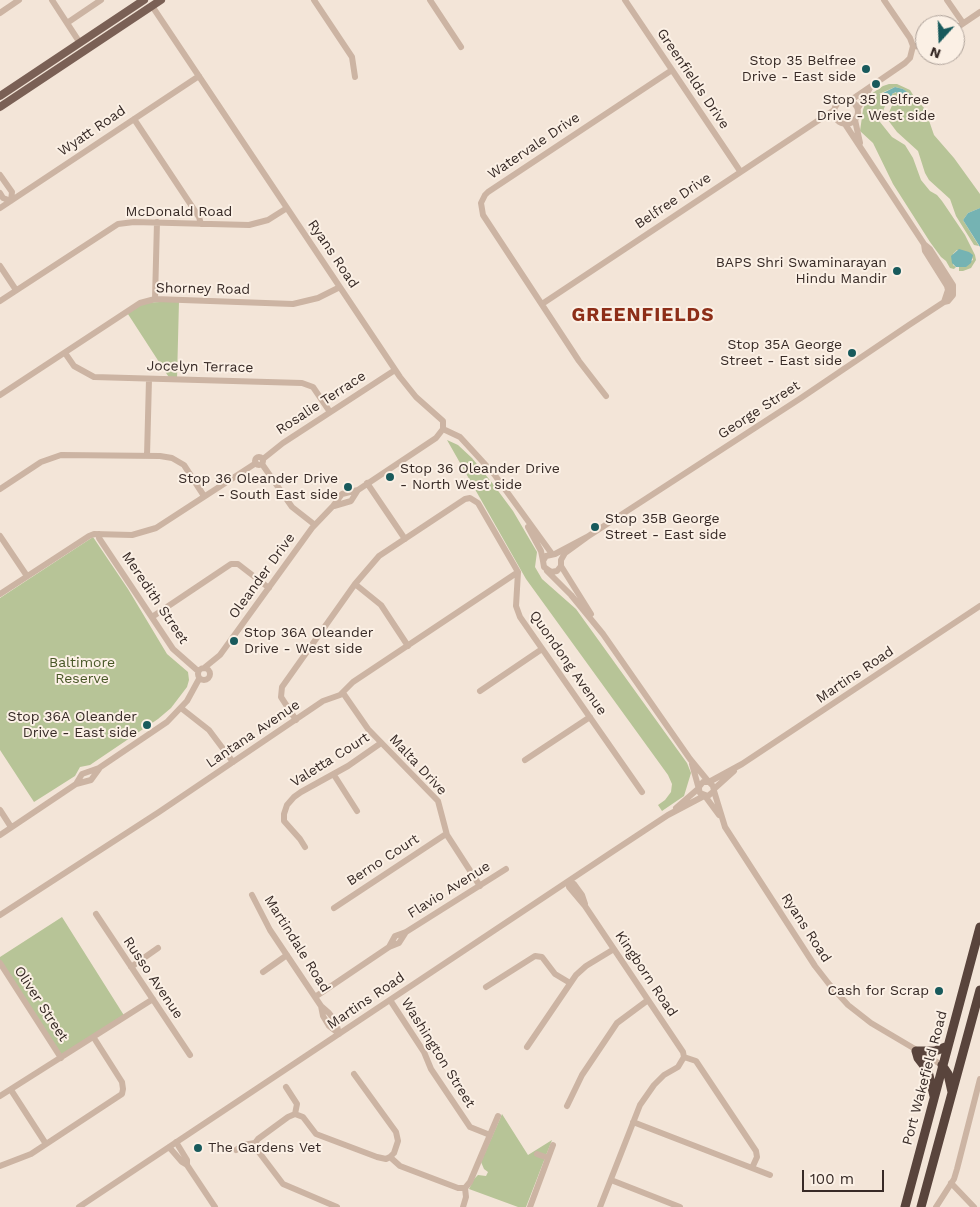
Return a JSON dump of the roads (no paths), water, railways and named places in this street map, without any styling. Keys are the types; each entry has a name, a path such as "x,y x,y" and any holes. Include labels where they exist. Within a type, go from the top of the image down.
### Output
{"highway":[{"name":"Port Wakefield Road","path":"905,1207 980,927"},
{"path":"921,1207 980,990"},
{"path":"934,1096 928,1071 918,1058 916,1051 935,1051 948,1046"},
{"path":"942,1065 948,1074 952,1095"}],"main road":[{"path":"0,96 144,0"},
{"path":"0,107 86,50 151,3 161,0"},
{"path":"80,43 86,50"}],"street":[{"path":"0,12 19,0"},
{"path":"52,0 80,43"},
{"path":"67,23 101,0"},
{"path":"314,0 352,57 355,77"},
{"path":"430,0 461,46"},
{"name":"Greenfields Drive","path":"625,0 740,171"},
{"path":"851,100 910,58 913,46 910,38 884,0"},
{"path":"947,0 957,15"},
{"name":"Ryans Road","path":"151,3 395,370 416,397 443,421 443,429 460,437 494,474 541,551 543,561"},
{"path":"965,23 980,12"},
{"name":"Watervale Drive","path":"606,396 579,361 483,215 481,203 484,195 672,70"},
{"name":"Wyatt Road","path":"0,208 199,76"},
{"path":"858,108 872,85"},
{"path":"818,121 828,119 849,124 855,120 859,113 854,102 846,99 838,102 834,110 837,121"},
{"name":"Belfree Drive","path":"542,304 834,110"},
{"path":"134,119 200,217 201,224"},
{"name":"George Street","path":"855,120 860,149"},
{"name":"George Street","path":"561,563 565,553 587,537 948,301 953,295 953,285 930,248 924,244 845,124"},
{"path":"0,175 12,192 11,201 3,198 0,193"},
{"name":"McDonald Road","path":"0,301 113,227 124,223 249,224 268,220 287,208"},
{"path":"155,299 156,222"},
{"path":"0,266 16,290"},
{"name":"Shorney Road","path":"0,394 140,303 155,299 293,304 318,298 340,287"},
{"name":"Jocelyn Terrace","path":"65,353 74,366 94,377 302,383 313,387 330,412"},
{"name":"Rosalie Terrace","path":"99,534 132,534 154,529 260,462 330,412 395,370"},
{"path":"147,456 149,379"},
{"name":"Oleander Drive","path":"199,679 206,680 209,676 204,670 220,656 315,525 342,494 358,490 436,438 443,429"},
{"path":"0,489 41,462 61,455 147,456 170,457 181,463 204,496"},
{"path":"260,462 292,507 315,525"},
{"path":"367,483 405,539"},
{"name":"Ryans Road","path":"510,498 553,554"},
{"path":"296,720 281,697 282,687 355,584 373,561 465,499 473,499 482,510 518,572"},
{"path":"0,594 88,536 99,534"},
{"name":"Meredith Street","path":"99,534 99,538 173,649 204,670"},
{"path":"0,536 27,576"},
{"name":"George Street","path":"553,554 587,537"},
{"path":"603,634 571,595 546,570 543,561 546,556 553,554 561,563 603,634 690,759 712,784 714,790 710,796 700,794 690,759"},
{"path":"546,570 554,572 561,563"},
{"path":"152,618 231,564 238,564 269,588"},
{"name":"Lantana Avenue","path":"0,915 323,702 343,693 353,682 518,572"},
{"name":"Quondong Avenue","path":"518,572 517,611 642,792"},
{"path":"355,584 381,605 408,646"},
{"name":"Martins Road","path":"709,782 742,764 980,606"},
{"path":"480,691 542,649"},
{"path":"0,835 76,784 91,780 99,768 156,731 187,701 199,679 197,675 204,670"},
{"name":"Malta Drive","path":"343,693 368,729 438,801 446,834 480,886"},
{"path":"181,708 209,730 234,762"},
{"path":"525,760 590,717"},
{"name":"Valetta Court","path":"306,847 284,822 284,810 294,796 334,775 381,743"},
{"name":"Martins Road","path":"714,790 742,764"},
{"path":"334,775 357,811"},
{"path":"699,787 703,782 709,782"},
{"name":"Martins Road","path":"668,816 699,787"},
{"name":"Ryans Road","path":"714,790 725,827 815,966 829,984 848,1005 872,1023 942,1065"},
{"name":"Ryans Road","path":"704,796 721,818"},
{"name":"Martins Road","path":"79,1207 569,881 668,816 704,796"},
{"path":"0,810 11,827"},
{"name":"Berno Court","path":"334,908 446,834"},
{"name":"Flavio Avenue","path":"315,997 389,947 395,936 406,932 506,869"},
{"name":"Kingborn Road","path":"569,881 569,887 585,906 683,1052 684,1057"},
{"name":"Martindale Road","path":"252,895 270,930 315,997 329,1026 339,1034"},
{"name":"Russo Avenue","path":"96,914 190,1055"},
{"path":"131,967 158,948"},
{"path":"527,1046 582,969 614,949"},
{"path":"263,972 287,955"},
{"path":"486,987 533,956 542,958 555,974 570,984"},
{"name":"Oliver Street","path":"0,963 61,1058"},
{"path":"0,1096 94,1038 152,999"},
{"name":"Washington Street","path":"390,1000 424,1052 431,1069 470,1127 490,1136"},
{"path":"567,1106 582,1075 617,1023 648,1000"},
{"path":"0,1166 31,1154 120,1096 123,1091 122,1080 94,1038"},
{"path":"600,1207 633,1122 646,1095 664,1075 678,1067 684,1057 696,1062 756,1151 757,1157 752,1168"},
{"path":"337,1207 283,1184 258,1151 256,1143 261,1135 295,1114 303,1117 316,1134 377,1157 386,1159 390,1157 394,1153 398,1141 396,1132 354,1074"},
{"path":"936,1207 957,1169 980,1079"},
{"path":"286,1087 297,1104 295,1114"},
{"path":"11,1090 46,1144"},
{"path":"463,1207 466,1197 465,1188 470,1182 498,1116"},
{"path":"633,1122 770,1175"},
{"path":"176,1142 187,1160 187,1166"},
{"path":"236,1150 244,1145 256,1143"},
{"path":"530,1207 553,1145"},
{"path":"169,1147 187,1166 215,1207"},
{"path":"537,1154 548,1158"},
{"path":"390,1157 400,1166 458,1188 465,1188"},
{"path":"611,1180 680,1207"},
{"path":"951,1182 974,1207"}],"water":[{"path":"895,87 903,89 917,103 914,105 913,100 911,104 907,103 910,99 904,93 899,95 896,92 892,94 892,100 891,98 887,100 888,98 885,95 879,95"},
{"path":"980,208 980,247 963,220 968,213"},
{"path":"959,249 973,255 971,263 966,267 956,267 952,263 951,256"}],"place":[{"name":"Stop 35 Belfree Drive - East side","path":"866,69"},
{"name":"Stop 35 Belfree Drive - West side","path":"876,84"},
{"name":"BAPS Shri Swaminarayan Hindu Mandir","path":"897,271"},
{"name":"Stop 35A George Street - East side","path":"852,353"},
{"name":"Stop 36 Oleander Drive - North West side","path":"390,477"},
{"name":"Stop 36 Oleander Drive - South East side","path":"348,487"},
{"name":"Stop 35B George Street - East side","path":"595,527"},
{"name":"Stop 36A Oleander Drive - West side","path":"234,641"},
{"name":"Stop 36A Oleander Drive - East side","path":"147,725"},
{"name":"Cash for Scrap","path":"939,991"},
{"name":"The Gardens Vet","path":"198,1148"}],"district":[{"name":"GREENFIELDS","path":"643,315"}],"park label":[{"name":"Baltimore Reserve","path":"82,672"}]}
